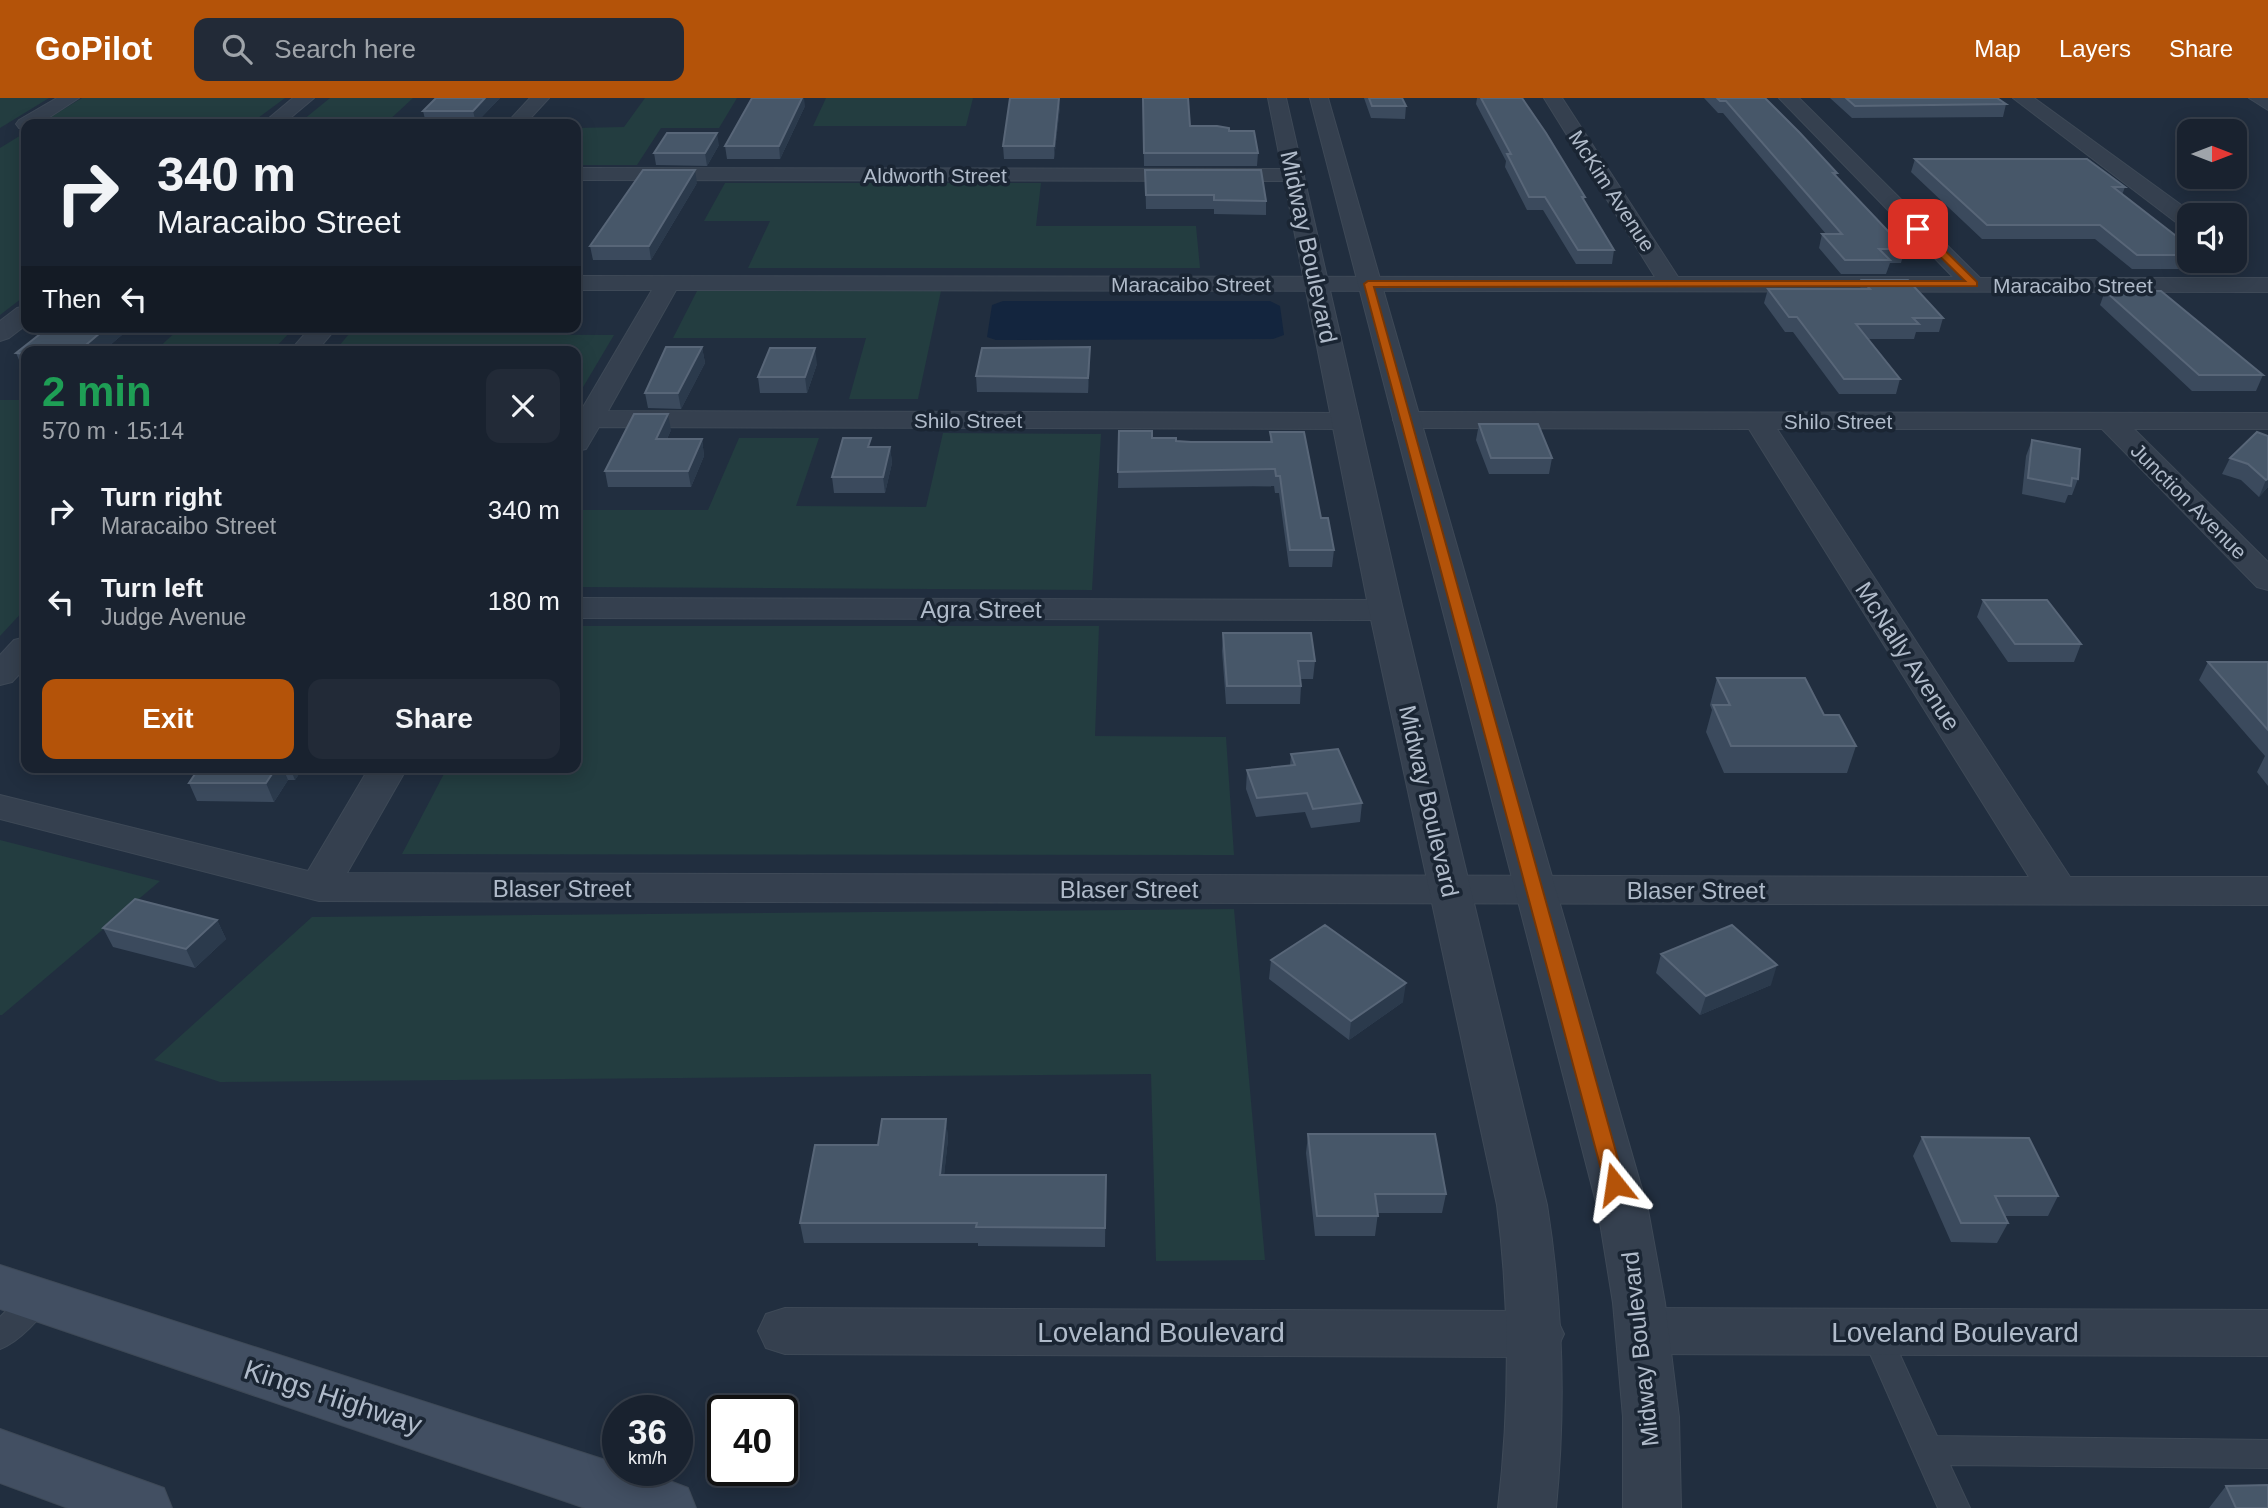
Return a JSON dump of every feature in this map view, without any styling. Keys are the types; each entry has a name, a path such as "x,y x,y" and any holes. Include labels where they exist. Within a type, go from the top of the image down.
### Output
{"main road":[{"name":"Kings Highway","path":"12,1307 667,1508"},
{"path":"0,1456 143,1508"}],"street":[{"path":"34,119 70,98"},
{"path":"278,119 305,98"},
{"path":"520,119 540,98"},
{"name":"Midway Boulevard","path":"1277,98 1385,610 1522,1205 1531,1264 1537,1334 1527,1508"},
{"name":"Midway Boulevard","path":"1319,98 1623,1210 1643,1331 1651,1417 1652,1508"},
{"name":"McKim Avenue","path":"1553,98 1671,284"},
{"path":"1787,98 1973,284"},
{"path":"2022,98 2177,212"},
{"path":"2258,98 2268,104"},
{"path":"9,135 21,127"},
{"name":"Aldworth Street","path":"581,174 1294,175"},
{"path":"2247,264 2268,279"},
{"name":"Maracaibo Street","path":"581,283 2268,285"},
{"path":"581,434 668,283"},
{"path":"0,333 21,317"},
{"path":"308,346 319,333"},
{"name":"Shilo Street","path":"590,419 1346,421"},
{"name":"Shilo Street","path":"1407,420 2268,421"},
{"name":"McNally Avenue","path":"1758,421 2058,891"},
{"name":"Junction Avenue","path":"2110,421 2268,580"},
{"name":"Agra Street","path":"581,608 1385,610"},
{"path":"0,675 21,652"},
{"path":"320,887 385,773"},
{"name":"Blaser Street","path":"0,807 320,887 2268,891"},
{"name":"Loveland Boulevard","path":"785,1331 1537,1334"},
{"name":"Loveland Boulevard","path":"1643,1331 2268,1333"}],"lane":[{"path":"1875,1331 1954,1508"},
{"path":"1928,1450 2268,1454"}],"green space":[{"path":"0,98 49,98 0,128"},
{"path":"82,98 285,98 257,119 47,119"},
{"path":"330,98 413,98 390,119 304,119"},
{"path":"645,98 737,98 719,128 661,128 637,165 581,165 581,128 624,127"},
{"path":"826,98 973,98 966,126 813,126"},
{"path":"21,135 21,299 0,315 0,148"},
{"path":"725,183 1041,183 1036,226 1196,226 1200,268 748,268 770,221 704,221"},
{"path":"697,291 941,291 918,399 849,399 866,338 673,338"},
{"path":"175,333 289,333 277,346 160,346"},
{"path":"349,334 614,335 581,391 581,346 339,346"},
{"path":"0,400 21,400 21,613 0,636"},
{"path":"943,433 1101,434 1092,590 581,587 581,510 708,510 739,438 819,438 796,506 926,507"},
{"path":"581,626 1099,626 1095,736 1226,737 1234,855 402,854 444,773 581,773"},
{"path":"0,840 160,881 2,1015 0,1015"},
{"path":"1234,909 1265,1260 1156,1261 1151,1074 220,1082 154,1060 312,917"}],"water":[{"path":"1003,301 1270,301 1280,306 1284,335 1273,339 996,340 987,337 992,305"}],"building":[{"path":"436,98 485,98 473,111 423,111"},
{"path":"752,98 802,98 779,146 725,146"},
{"path":"1010,98 1059,98 1054,146 1003,146"},
{"path":"1143,98 1188,98 1190,126 1217,126 1229,128 1229,131 1254,131 1258,153 1144,153"},
{"path":"1369,98 1402,98 1406,106 1372,106"},
{"path":"1481,98 1522,98 1585,197 1582,197 1614,250 1578,250 1545,197 1529,197 1507,154 1511,154"},
{"path":"1717,98 1765,98 1905,249 1879,249 1890,260 1845,260 1822,234 1842,234 1726,101"},
{"path":"1846,98 1997,98 2006,104 1855,106"},
{"path":"667,133 717,133 705,153 654,153"},
{"path":"1915,159 2087,159 2125,187 2113,187 2177,237 2177,255 2137,255 2100,225 1987,225"},
{"path":"643,170 695,170 649,246 590,246"},
{"path":"1145,170 1261,170 1266,201 1214,200 1214,195 1146,195"},
{"path":"1862,280 1908,280 1943,318 1913,318 1919,324 1856,324 1900,379 1844,379 1797,317 1789,317 1768,289 1870,289"},
{"path":"2105,291 2161,291 2263,375 2199,375"},
{"path":"41,333 100,333 85,346 25,346"},
{"path":"666,347 702,347 678,393 645,393"},
{"path":"1090,347 1088,378 976,376 982,348"},
{"path":"770,348 815,348 805,377 758,377"},
{"path":"634,414 668,414 656,439 702,439 688,471 605,471"},
{"path":"1479,424 1538,424 1552,458 1491,458"},
{"path":"1119,431 1152,431 1152,438 1176,438 1176,441 1191,442 1272,442 1270,432 1304,432 1321,518 1328,518 1334,550 1290,550 1280,476 1276,476 1275,469 1118,472"},
{"path":"2257,432 2268,436 2266,480 2248,464 2230,458"},
{"path":"843,438 871,438 868,447 890,447 883,477 832,477"},
{"path":"2032,440 2080,449 2078,479 2072,478 2071,486 2028,478"},
{"path":"1983,600 2047,600 2081,644 2015,644"},
{"path":"1223,633 1311,633 1315,661 1298,661 1301,686 1227,686"},
{"path":"2208,662 2268,662 2268,730"},
{"path":"1717,678 1805,678 1824,715 1839,715 1856,746 1731,746 1713,705 1730,705"},
{"path":"1338,749 1362,803 1313,809 1307,793 1257,798 1247,770 1295,765 1291,754"},
{"path":"196,773 273,773 266,783 189,783"},
{"path":"135,899 217,920 186,949 103,928"},
{"path":"1325,925 1406,983 1351,1021 1271,960"},
{"path":"1732,925 1777,965 1706,996 1661,954"},
{"path":"882,1119 946,1119 940,1175 1106,1175 1105,1228 976,1227 977,1223 800,1223 815,1145 878,1145"},
{"path":"1308,1134 1435,1134 1446,1194 1375,1194 1378,1216 1317,1216"},
{"path":"1922,1137 2029,1138 2058,1196 1995,1196 2008,1223 1961,1223"},
{"path":"2268,1485 2268,1508 2236,1508 2226,1486"}],"route":[{"path":"1615,1184 1368,284 1973,284 1918,229"}]}
